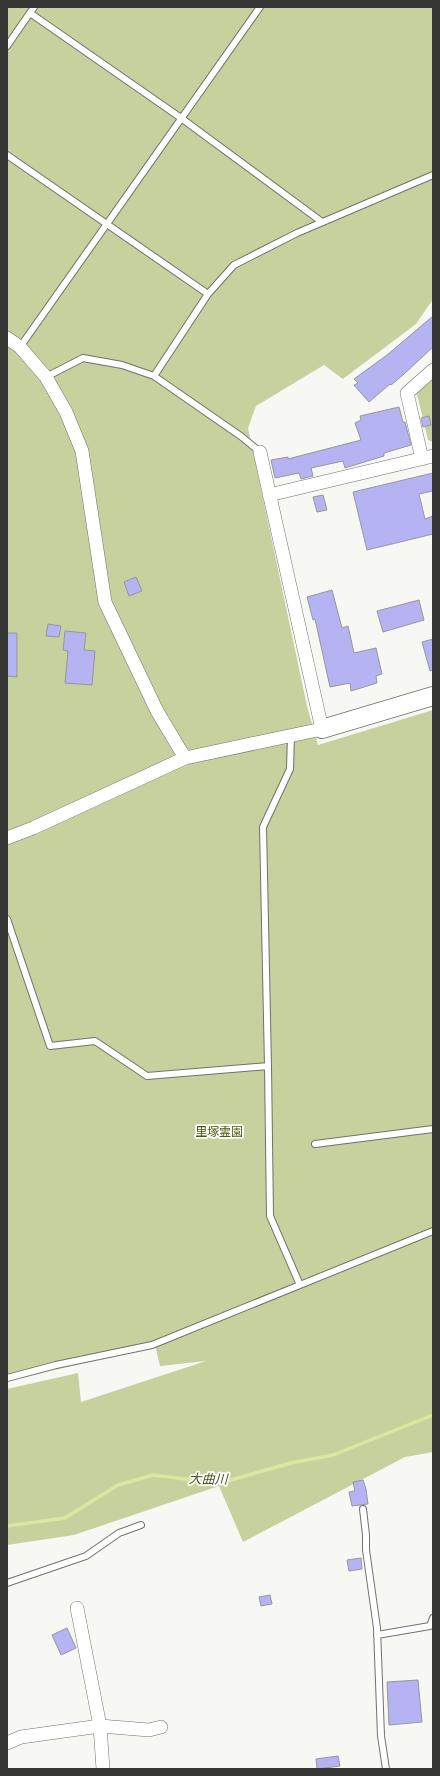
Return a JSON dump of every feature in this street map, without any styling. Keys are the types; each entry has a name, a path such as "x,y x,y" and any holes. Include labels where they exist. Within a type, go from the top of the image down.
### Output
{"street":[{"path":"7,338 20,347 46,377 66,412 82,451 105,602 157,711 185,758"},
{"path":"269,495 428,458 406,394 433,370"},
{"path":"260,452 322,729"},
{"path":"7,838 33,828 185,758 322,729 433,696"},
{"path":"77,1608 100,1726 103,1769"},
{"path":"7,1743 21,1737 100,1726 148,1730 161,1727"}],"lane":[{"path":"7,46 34,7"},
{"path":"20,347 260,7"},
{"path":"30,14 181,118 322,222"},
{"path":"7,155 208,294"},
{"path":"154,376 208,294 234,265 322,222 433,175"},
{"path":"46,377 83,358 122,365 154,376 242,437 260,452"},
{"path":"291,736 290,769 263,827 270,1216 300,1285"},
{"path":"7,919 50,1046 96,1041 147,1076 268,1066"},
{"path":"315,1144 433,1129"},
{"path":"7,1378 56,1365 152,1345 433,1231"},
{"path":"363,1509 366,1550 377,1635 381,1736 386,1769"},
{"path":"7,1582 86,1556 119,1533 141,1525"},
{"path":"377,1635 430,1626 433,1618"}],"green space":[{"name":"里塚霊園","path":"7,7 433,7 433,299 416,324 343,379 324,365 256,406 248,428 307,706 318,745 433,710 433,1452 405,1457 243,1542 219,1486 74,1535 7,1545 7,1389 78,1373 81,1402 206,1361 160,1366 155,1345 7,1382"},
{"path":"433,377 433,442 428,440 417,394 418,389"}],"building":[{"path":"433,316 433,347 403,375 369,402 354,385 358,383 354,379 387,355"},
{"path":"399,407 403,422 405,422 411,445 384,453 384,456 345,468 343,461 311,468 313,476 301,479 299,473 275,478 271,460 288,457 288,459 361,440 355,423 361,420 360,416"},
{"path":"429,416 431,425 423,427 421,418"},
{"path":"433,473 433,491 419,494 425,519 433,516 433,534 367,550 353,492"},
{"path":"323,495 327,510 317,512 313,497"},
{"path":"136,577 142,591 129,596 124,582"},
{"path":"332,590 342,628 348,626 354,653 376,648 382,674 376,676 377,683 351,691 350,683 330,687 315,619 313,620 307,597"},
{"path":"419,600 424,620 383,632 377,611"},
{"path":"48,624 61,626 59,637 46,636"},
{"path":"65,631 86,633 84,650 95,651 92,685 65,683 68,651 63,650"},
{"path":"7,633 17,633 17,677 7,676"},
{"path":"433,639 433,670 430,671 422,642"},
{"path":"363,1480 368,1504 352,1506 349,1492 355,1491 353,1482"},
{"path":"361,1558 362,1569 349,1571 347,1560"},
{"path":"270,1595 272,1604 261,1606 259,1597"},
{"path":"67,1628 76,1648 61,1655 52,1635"},
{"path":"418,1680 422,1722 389,1725 387,1682"},
{"path":"338,1756 340,1766 317,1769 316,1759"}],"waterway":[{"name":"大曲川","path":"7,1526 65,1518 118,1485 153,1475 202,1481 227,1481 291,1463 333,1455 433,1415"}]}
